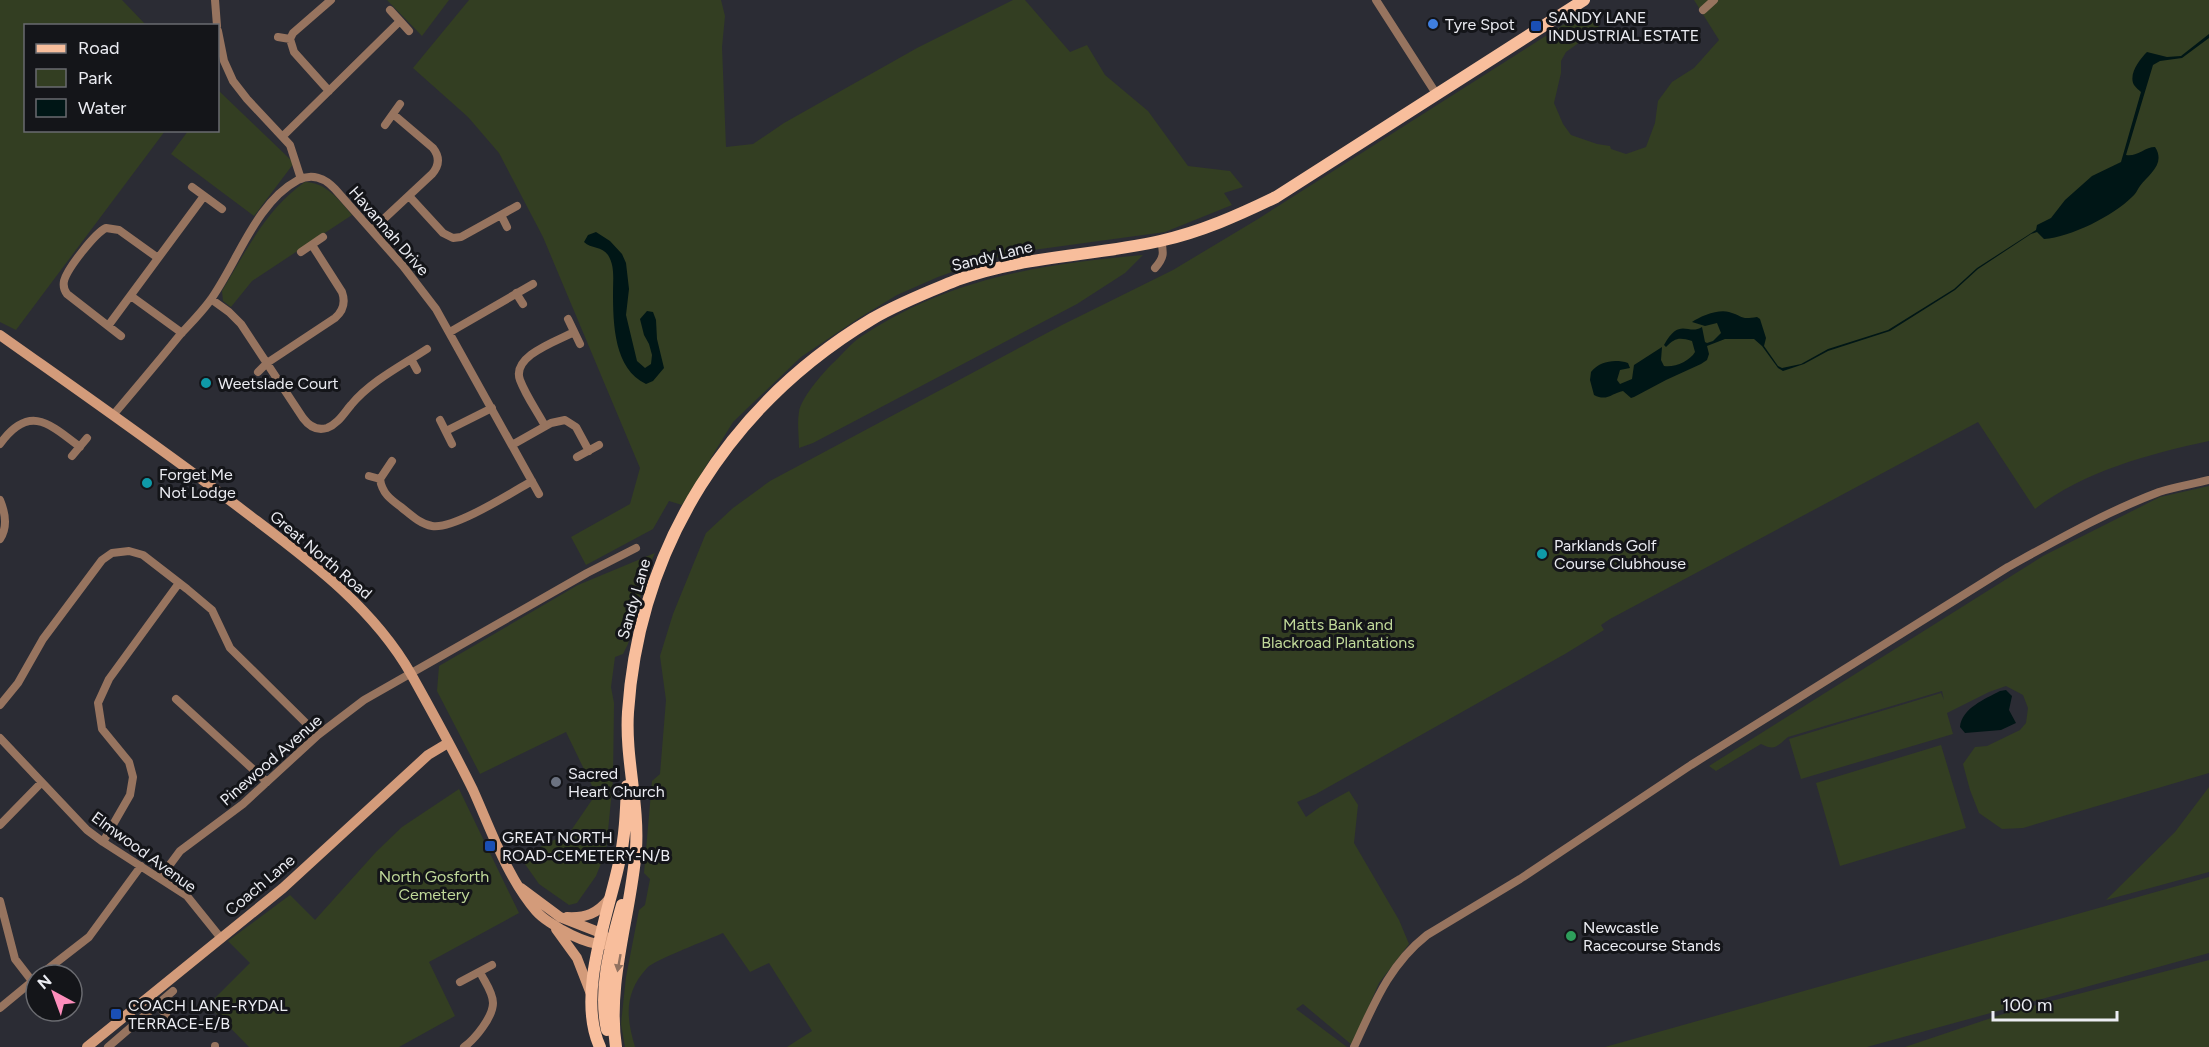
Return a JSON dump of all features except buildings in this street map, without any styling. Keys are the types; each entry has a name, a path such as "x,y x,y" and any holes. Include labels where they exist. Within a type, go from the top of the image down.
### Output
{"main road":[{"name":"Sandy Lane","path":"600,1047 594,1028 592,998 600,939 623,842 628,710 637,651 652,585 679,523 706,477 730,442 772,396 812,360 872,319 902,303 961,279 994,269 1161,241 1223,222 1276,197 1584,0"},
{"name":"Great North Road","path":"0,335 114,414 327,576 364,610 389,641 410,673 521,888 537,912 556,921"},
{"name":"Coach Lane","path":"87,1047 282,888 428,755 448,743"},
{"name":"Sandy Lane","path":"614,1047 614,1004 634,864 636,818 628,754"},
{"path":"614,1047 606,1024 604,998 606,968 634,864"},
{"path":"556,921 589,916 599,910 610,898"},
{"path":"556,921 600,939 604,945 612,942"},
{"path":"556,921 577,958 592,998"}],"street":[{"path":"215,0 217,24"},
{"path":"329,91 294,52 290,39 293,33 331,0"},
{"path":"1376,0 1437,95"},
{"path":"1703,10 1714,0"},
{"path":"390,10 409,31"},
{"path":"283,136 400,21"},
{"path":"114,414 211,299 261,217 281,193 301,178 293,151 283,136 233,81 224,61 219,36"},
{"path":"278,37 290,39"},
{"path":"385,124 400,104"},
{"path":"372,230 432,174 438,158 433,148 393,114"},
{"name":"Havannah Drive","path":"301,178 317,177 328,182 422,290 450,332 539,495"},
{"path":"192,187 222,209"},
{"path":"108,326 204,196"},
{"path":"409,196 442,233 453,238 461,237 517,206"},
{"path":"501,214 507,227"},
{"path":"121,336 67,294 64,281 95,236 106,228 119,230 158,258"},
{"path":"301,252 324,237"},
{"path":"1155,268 1162,260 1164,253 1161,241"},
{"path":"258,372 267,363 335,318 342,309 344,298 342,292 312,245"},
{"path":"450,332 533,284"},
{"path":"516,293 523,304"},
{"path":"131,296 182,333"},
{"path":"211,299 226,309 241,324 305,422 321,429 336,423 363,392 427,349"},
{"path":"568,319 580,344"},
{"path":"545,426 521,382 520,366 528,356 574,332"},
{"path":"411,359 417,370"},
{"path":"446,432 492,408"},
{"path":"440,420 452,444"},
{"path":"512,445 545,426 561,420 571,423 579,432 589,451"},
{"path":"0,444 7,434 21,422 37,421 53,427 80,447"},
{"path":"72,456 87,438"},
{"path":"577,457 599,446"},
{"path":"392,461 380,479 383,491 423,523 438,527 457,522 532,481"},
{"path":"369,476 380,479"},
{"path":"1354,1047 1383,984 1414,945 1427,935 1520,879 1691,765 2008,567 2106,515 2161,492 2209,480"},
{"path":"0,500 5,513 3,535 0,539"},
{"name":"Sandy Lane","path":"410,673 586,573 636,548"},
{"path":"0,705 18,683 43,639 102,560 112,553 129,551 143,555 212,610 230,648 318,735"},
{"path":"102,842 130,795 133,777 129,762 102,729 98,703 109,679 178,583"},
{"name":"Pinewood Avenue","path":"160,878 180,850 235,810 318,735 357,705 410,673"},
{"path":"176,699 267,782"},
{"name":"Elmwood Avenue","path":"0,738 87,830 187,896 220,937"},
{"path":"0,825 41,783"},
{"path":"55,963 89,937 141,866"},
{"path":"0,901 15,959 24,968"},
{"path":"460,982 492,965"},
{"path":"464,1047 478,1032 493,1007 490,992 480,972"},
{"path":"0,1008 24,988"},
{"path":"108,1047 173,991"},
{"path":"157,1004 166,1015"}],"green space":[{"path":"0,0 122,0 145,24 24,24 24,132 164,132 16,330 0,322"},
{"path":"387,0 449,0 422,36"},
{"path":"469,0 721,0 725,16 722,47 726,147 753,144 784,123 917,48 1013,0 1025,0 1070,52 1087,45 1105,75 1148,111 1188,166 1230,171 1243,187 1224,193 1232,205 1165,232 1033,250 985,260 897,295 801,357 733,422 682,505 669,501 653,529 586,565 571,537 630,504 640,468 543,237 499,153 468,117 413,68"},
{"name":"Matts Bank and Blackroad Plantations","path":"1694,0 2209,0 2209,441 2140,458 2096,474 2074,484 2035,509 1978,422 1610,619 1601,625 1604,630 1565,654 1316,794 1297,802 1306,817 1349,791 1358,805 1354,843 1399,920 1409,944 1379,983 1352,1045 1303,1004 1296,1009 1347,1047 787,1047 812,1031 769,963 750,972 723,933 647,968 634,987 629,1006 630,1026 635,1047 625,1047 621,1024 626,977 639,910 645,905 650,879 644,873 652,781 660,774 666,700 660,656 673,614 706,533 733,508 770,481 1062,325 1173,270 1258,219 1588,9 1600,18 1598,29 1566,52 1561,61 1561,73 1554,103 1563,124 1571,135 1610,146 1611,149 1626,154 1646,147 1655,123 1658,101 1672,82 1694,68 1719,40"},
{"path":"219,91 294,163 254,216 171,154 187,132 219,132"},
{"path":"305,182 320,185 326,189 352,215 252,281 231,307 223,301 222,291 268,218 291,193"},
{"path":"1143,255 1125,273 1077,304 813,443 799,448 799,412 812,386 854,342 895,316 963,287 997,277 1068,263"},
{"path":"2209,486 2209,773 2023,828 2002,829 1979,813 1963,764 1975,747 1987,746 2020,730 2026,723 2028,708 2023,695 2006,686 1947,713 1953,734 1801,779 1789,739 1941,693 1944,700 1942,691 1788,737 1775,747 1761,744 1716,771 1709,766 2043,556 2160,497"},
{"path":"655,553 647,571 628,644 623,654 615,657 611,687 614,703 613,780 606,851 596,876 577,903 569,905 539,884 520,857 570,832 596,794 566,732 480,774 437,691 439,666 578,585"},
{"path":"1941,745 1966,828 1840,866 1816,783"},
{"path":"2209,787 2209,872 2106,900 2175,832"},
{"name":"North Gosforth Cemetery","path":"459,789 519,913 429,962 455,1016 399,1047 249,1047 208,1005 250,963 228,941 290,895 315,920 376,852 402,827"},
{"path":"2209,877 2209,953 1867,1047 1605,1047"},
{"path":"2209,960 2209,1047 1905,1047 2009,1012"}],"water":[{"path":"2209,34 2209,38 2182,58 2160,61 2153,65 2126,155 2134,155 2155,147 2159,159 2155,168 2133,196 2103,218 2079,230 2055,237 2044,239 2037,232 2031,234 1978,269 1955,290 1890,331 1828,351 1804,364 1783,371 1778,368 1754,339 1725,339 1707,346 1709,354 1707,360 1701,364 1634,397 1631,398 1623,391 1602,398 1594,395 1590,380 1591,372 1603,363 1618,361 1628,363 1630,368 1620,370 1617,380 1620,384 1632,379 1634,365 1662,347 1661,360 1664,366 1677,365 1686,361 1695,352 1692,341 1678,339 1666,347 1664,345 1675,331 1684,328 1692,330 1702,327 1705,342 1713,341 1721,333 1717,323 1705,326 1692,322 1715,312 1725,311 1744,318 1757,317 1760,319 1766,338 1764,346 1778,366 1782,368 1801,364 1828,349 1888,330 1954,289 1977,268 2036,230 2037,225 2051,218 2065,200 2092,176 2121,162 2141,92 2133,81 2138,63 2147,52 2167,57 2181,56"},
{"path":"596,232 610,241 622,254 626,263 629,289 626,315 637,361 645,368 651,364 652,355 640,319 647,311 653,312 656,320 657,339 664,368 653,381 646,384 635,377 621,357 615,331 612,264 606,252 584,242 588,235"},
{"path":"2006,690 2012,696 2009,710 2016,723 2001,730 1965,733 1960,727 1965,714 1988,697"}],"place":[{"name":"Tyre Spot","path":"1433,24"},
{"name":"SANDY LANE INDUSTRIAL ESTATE","path":"1536,26"},
{"name":"Weetslade Court","path":"206,383"},
{"name":"Forget Me Not Lodge","path":"147,483"},
{"name":"Parklands Golf Course Clubhouse","path":"1542,554"},
{"name":"Sacred Heart Church","path":"556,782"},
{"name":"GREAT NORTH ROAD-CEMETERY-N/B","path":"490,846"},
{"name":"Newcastle Racecourse Stands","path":"1571,936"},
{"name":"COACH LANE-RYDAL TERRACE-E/B","path":"116,1014"}]}
